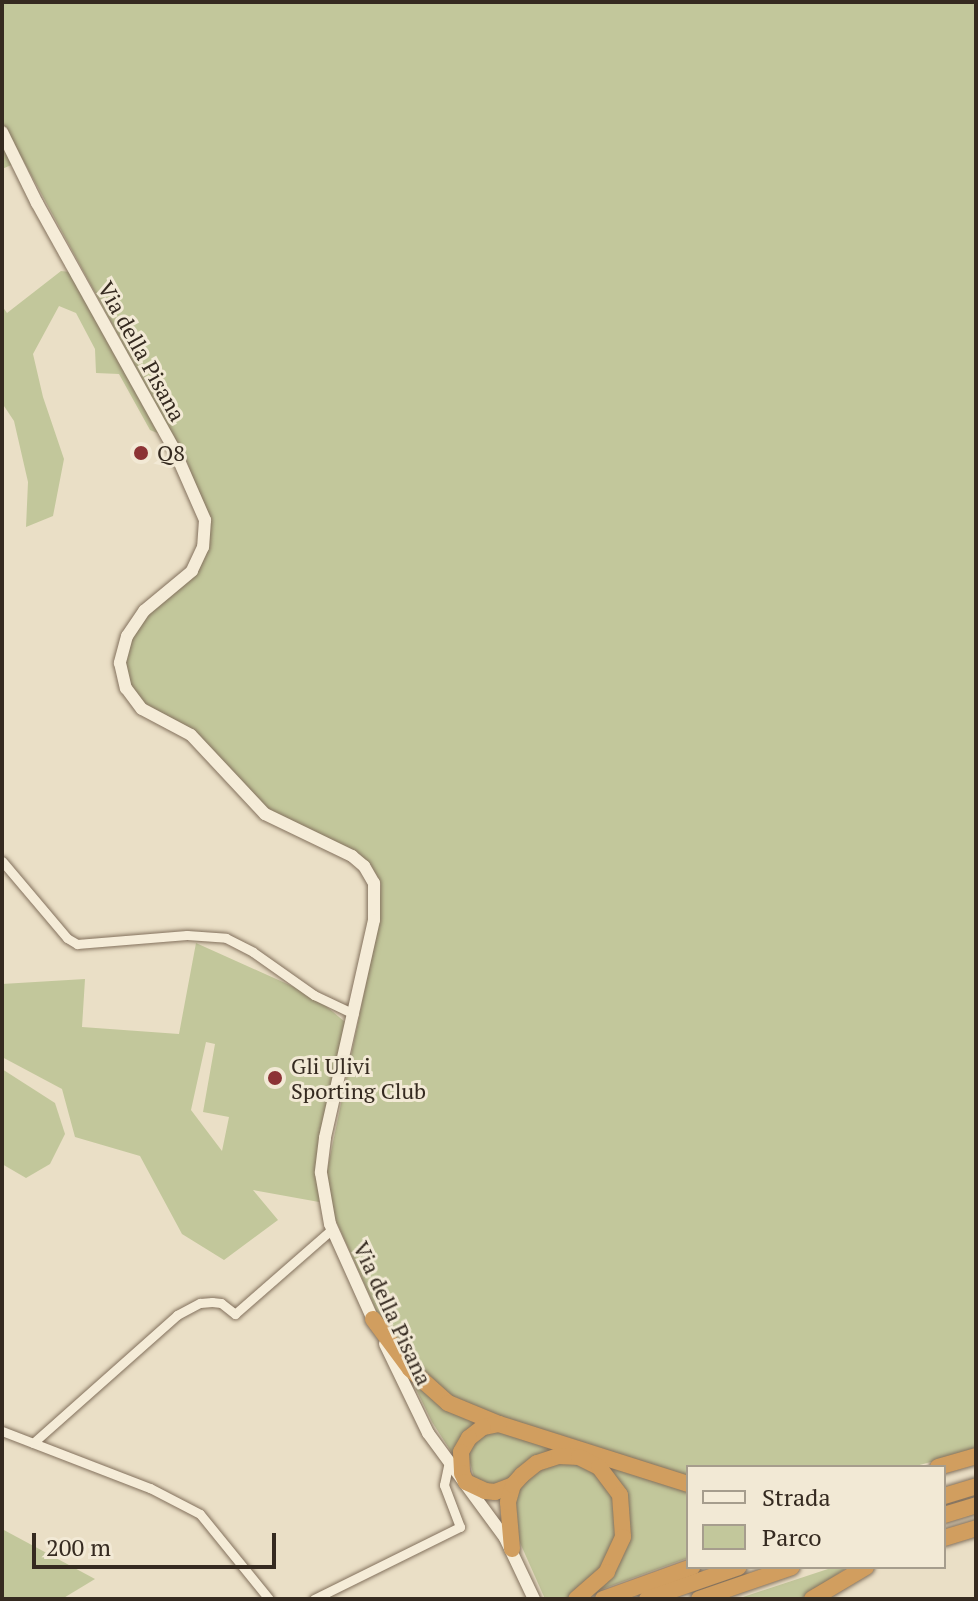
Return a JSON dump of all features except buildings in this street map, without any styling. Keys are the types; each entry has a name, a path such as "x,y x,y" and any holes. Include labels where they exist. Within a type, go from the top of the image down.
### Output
{"highway":[{"path":"373,1319 410,1369 439,1397 499,1424 686,1483"},
{"path":"499,1424 478,1429 464,1444 461,1463 466,1482 489,1492 513,1485 537,1463 570,1456 599,1467 617,1488 624,1516 620,1549 600,1582 576,1599"},
{"path":"945,1465 976,1456"},
{"path":"946,1474 976,1464"},
{"path":"512,1549 507,1511 513,1485"},
{"path":"946,1495 976,1486"},
{"path":"946,1514 976,1505"},
{"path":"946,1537 976,1528"},
{"path":"603,1599 686,1569"},
{"path":"647,1599 733,1569"},
{"path":"699,1599 786,1569"},
{"path":"812,1599 862,1569"},
{"path":"822,1599 863,1569"}],"main road":[{"name":"Via della Pisana","path":"2,132 37,203 173,447 205,520 203,547 192,571 144,611 127,636 120,663 124,685 142,709 191,735 268,816 349,854 369,872 377,904 322,1157 322,1190 332,1229 428,1433 512,1549 533,1598"}],"street":[{"path":"2,861 75,943 88,945 193,934 226,938 253,952 314,995 354,1014"},
{"path":"33,1443 177,1315 200,1303 212,1302 221,1303 235,1314 332,1229"},
{"path":"2,1431 150,1488 200,1514 269,1599"},
{"path":"314,1599 460,1527 444,1485 449,1462"}],"green space":[{"path":"2,2 976,2 976,1450 920,1465 686,1465 686,1476 464,1405 417,1372 381,1321 333,1214 327,1171 378,926 381,884 371,865 354,851 269,810 193,730 145,704 131,688 125,666 130,641 146,616 197,571 209,520 187,462 23,160 2,169"},
{"path":"61,271 70,272 160,434 150,430 119,374 96,373 95,349 76,313 59,306 33,354 43,397 64,459 53,516 26,527 28,482 14,421 2,403 2,306 7,313"},
{"path":"196,943 314,996 351,1027 319,1202 253,1190 278,1220 224,1260 182,1234 140,1156 75,1137 62,1089 2,1057 2,984 85,979 82,1027 179,1034","holes":["206,1042 215,1044 203,1112 229,1117 222,1151 191,1110"]},
{"path":"2,1069 55,1103 65,1134 50,1164 26,1178 2,1164"},
{"path":"413,1383 431,1398 482,1422 454,1456 432,1422"},
{"path":"492,1428 570,1451 508,1481 490,1485 474,1477 468,1455 480,1434"},
{"path":"566,1461 590,1466 615,1494 617,1538 612,1555 576,1595 566,1599 545,1599 517,1536 512,1514 519,1489 542,1466"},
{"path":"608,1466 686,1487 686,1559 597,1591 607,1582 629,1530 624,1488"},
{"path":"2,1529 95,1579 62,1599 2,1599"},
{"path":"828,1569 845,1569 800,1599 737,1599"}],"place":[{"name":"Q8","path":"141,453"},
{"name":"Gli Ulivi Sporting Club","path":"275,1078"}]}
